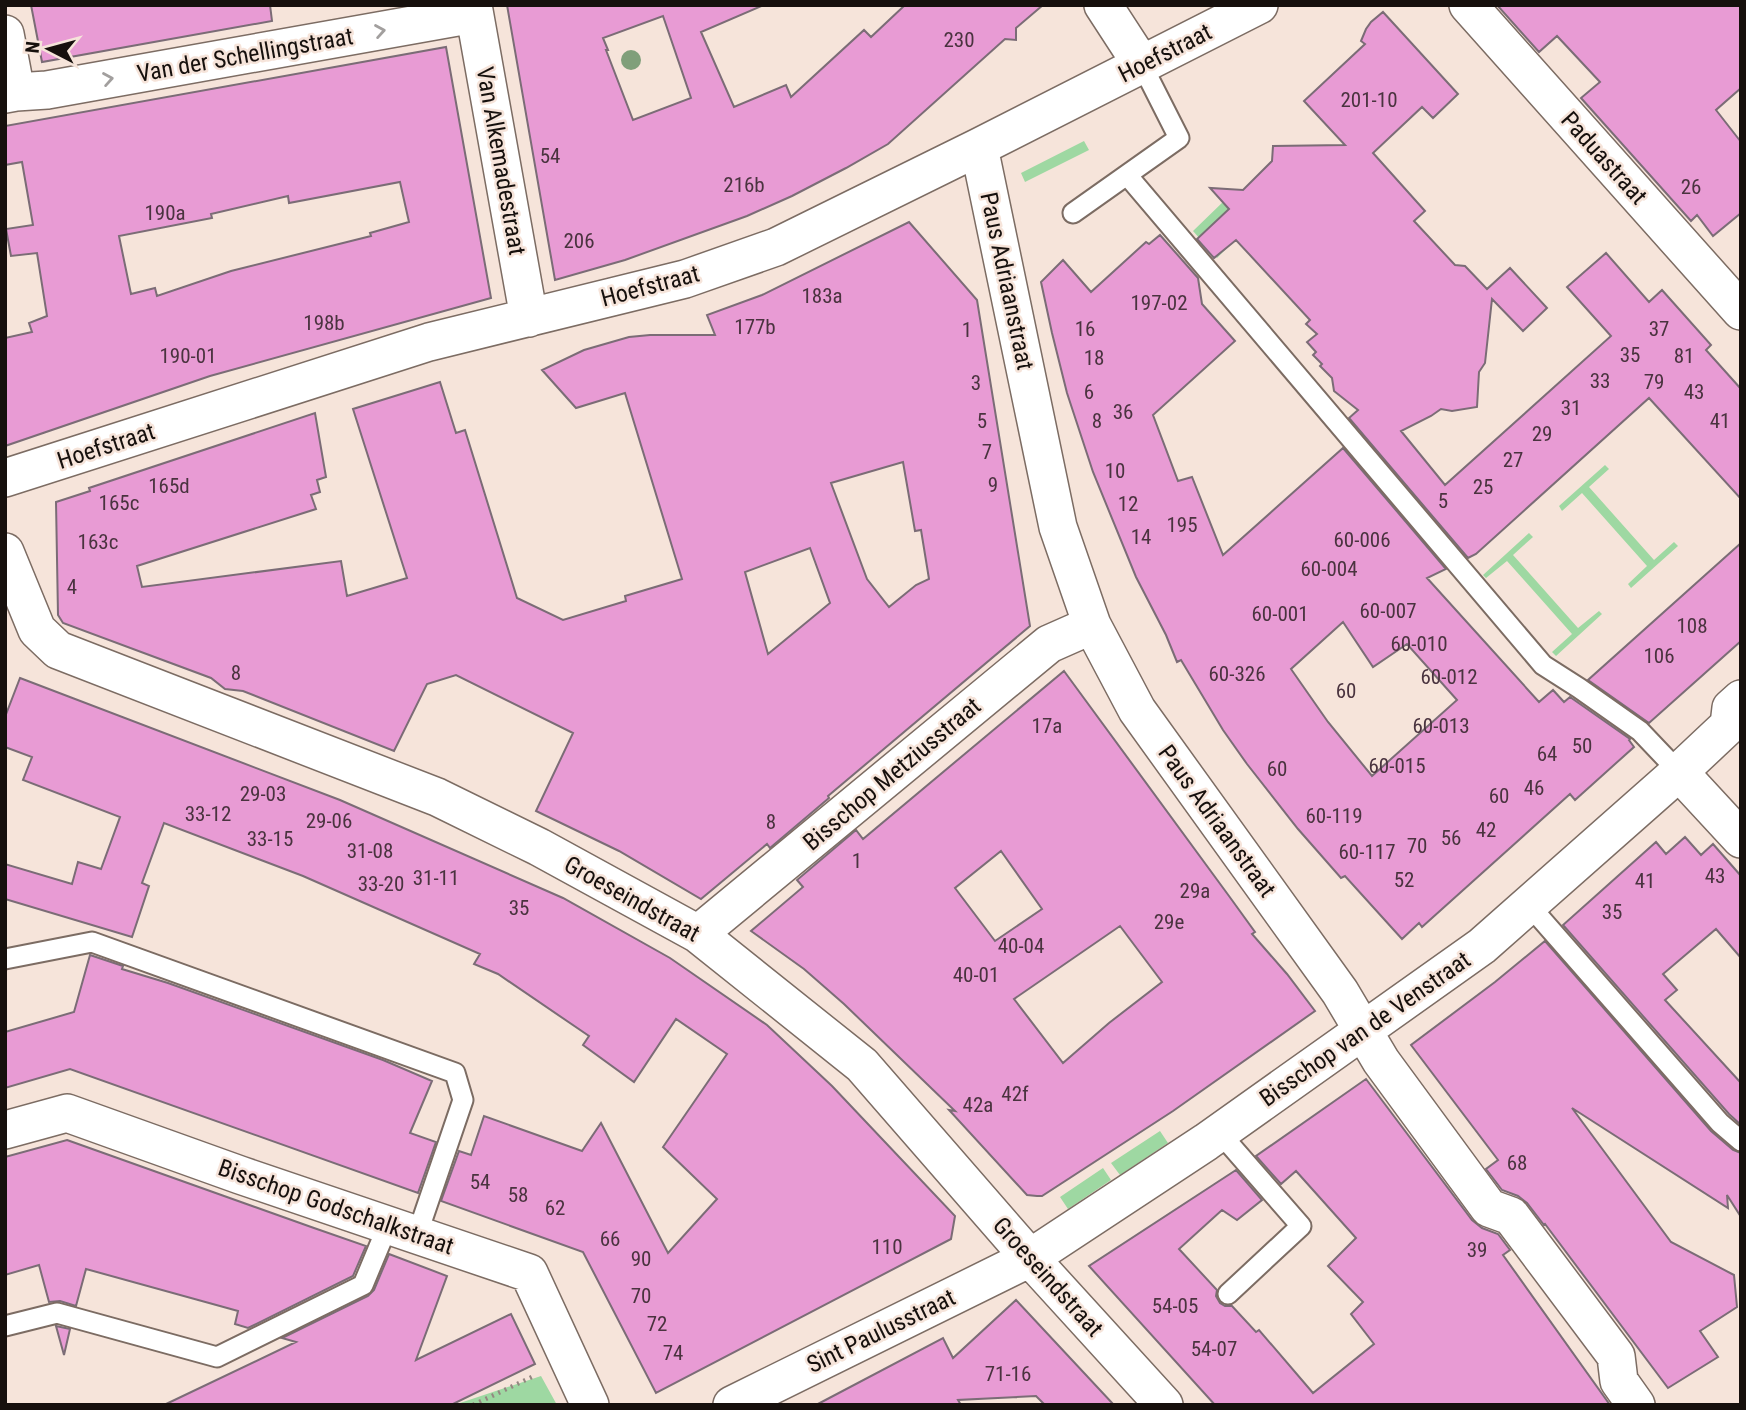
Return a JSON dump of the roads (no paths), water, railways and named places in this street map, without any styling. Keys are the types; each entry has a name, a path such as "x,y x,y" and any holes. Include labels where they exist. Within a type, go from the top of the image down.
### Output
{"street":[{"path":"1103,5 1142,65"},
{"name":"Hoefstraat","path":"5,478 429,342 685,279 776,247 1259,5"},
{"name":"Paduastraat","path":"1468,5 1735,294"},
{"name":"Van der Schellingstraat","path":"11,93 47,90 473,10"},
{"name":"Van Alkemadestraat","path":"473,10 529,318"},
{"path":"5,34 11,93"},
{"name":"Paus Adriaanstraat","path":"979,147 1058,527 1092,625 1137,710 1340,992 1381,1061 1489,1208 1511,1216 1616,1356 1619,1381 1636,1405"},
{"name":"Groeseindstraat","path":"5,552 37,630 58,650 437,797 538,847 698,934 862,1065 1030,1258 1164,1405"},
{"name":"Bisschop Metziusstraat","path":"698,934 1049,644 1092,625"},
{"name":"Bisschop van de Venstraat","path":"1030,1258 1219,1132 1482,946 1729,725 1731,708 1741,699"},
{"path":"1679,772 1741,839"},
{"name":"Bisschop Godschalkstraat","path":"5,1130 67,1113 529,1273 590,1405"},
{"name":"Sint Paulusstraat","path":"732,1405 1030,1258"}],"lane":[{"path":"1073,213 1179,138 1142,65"},
{"path":"1128,175 1543,665 1640,731 1679,772"},
{"path":"1529,905 1720,1123 1741,1141"},
{"path":"5,959 92,942 455,1073 463,1100 403,1230 363,1285 217,1357 57,1313 5,1326"},
{"path":"1219,1132 1301,1226 1228,1294"}]}
